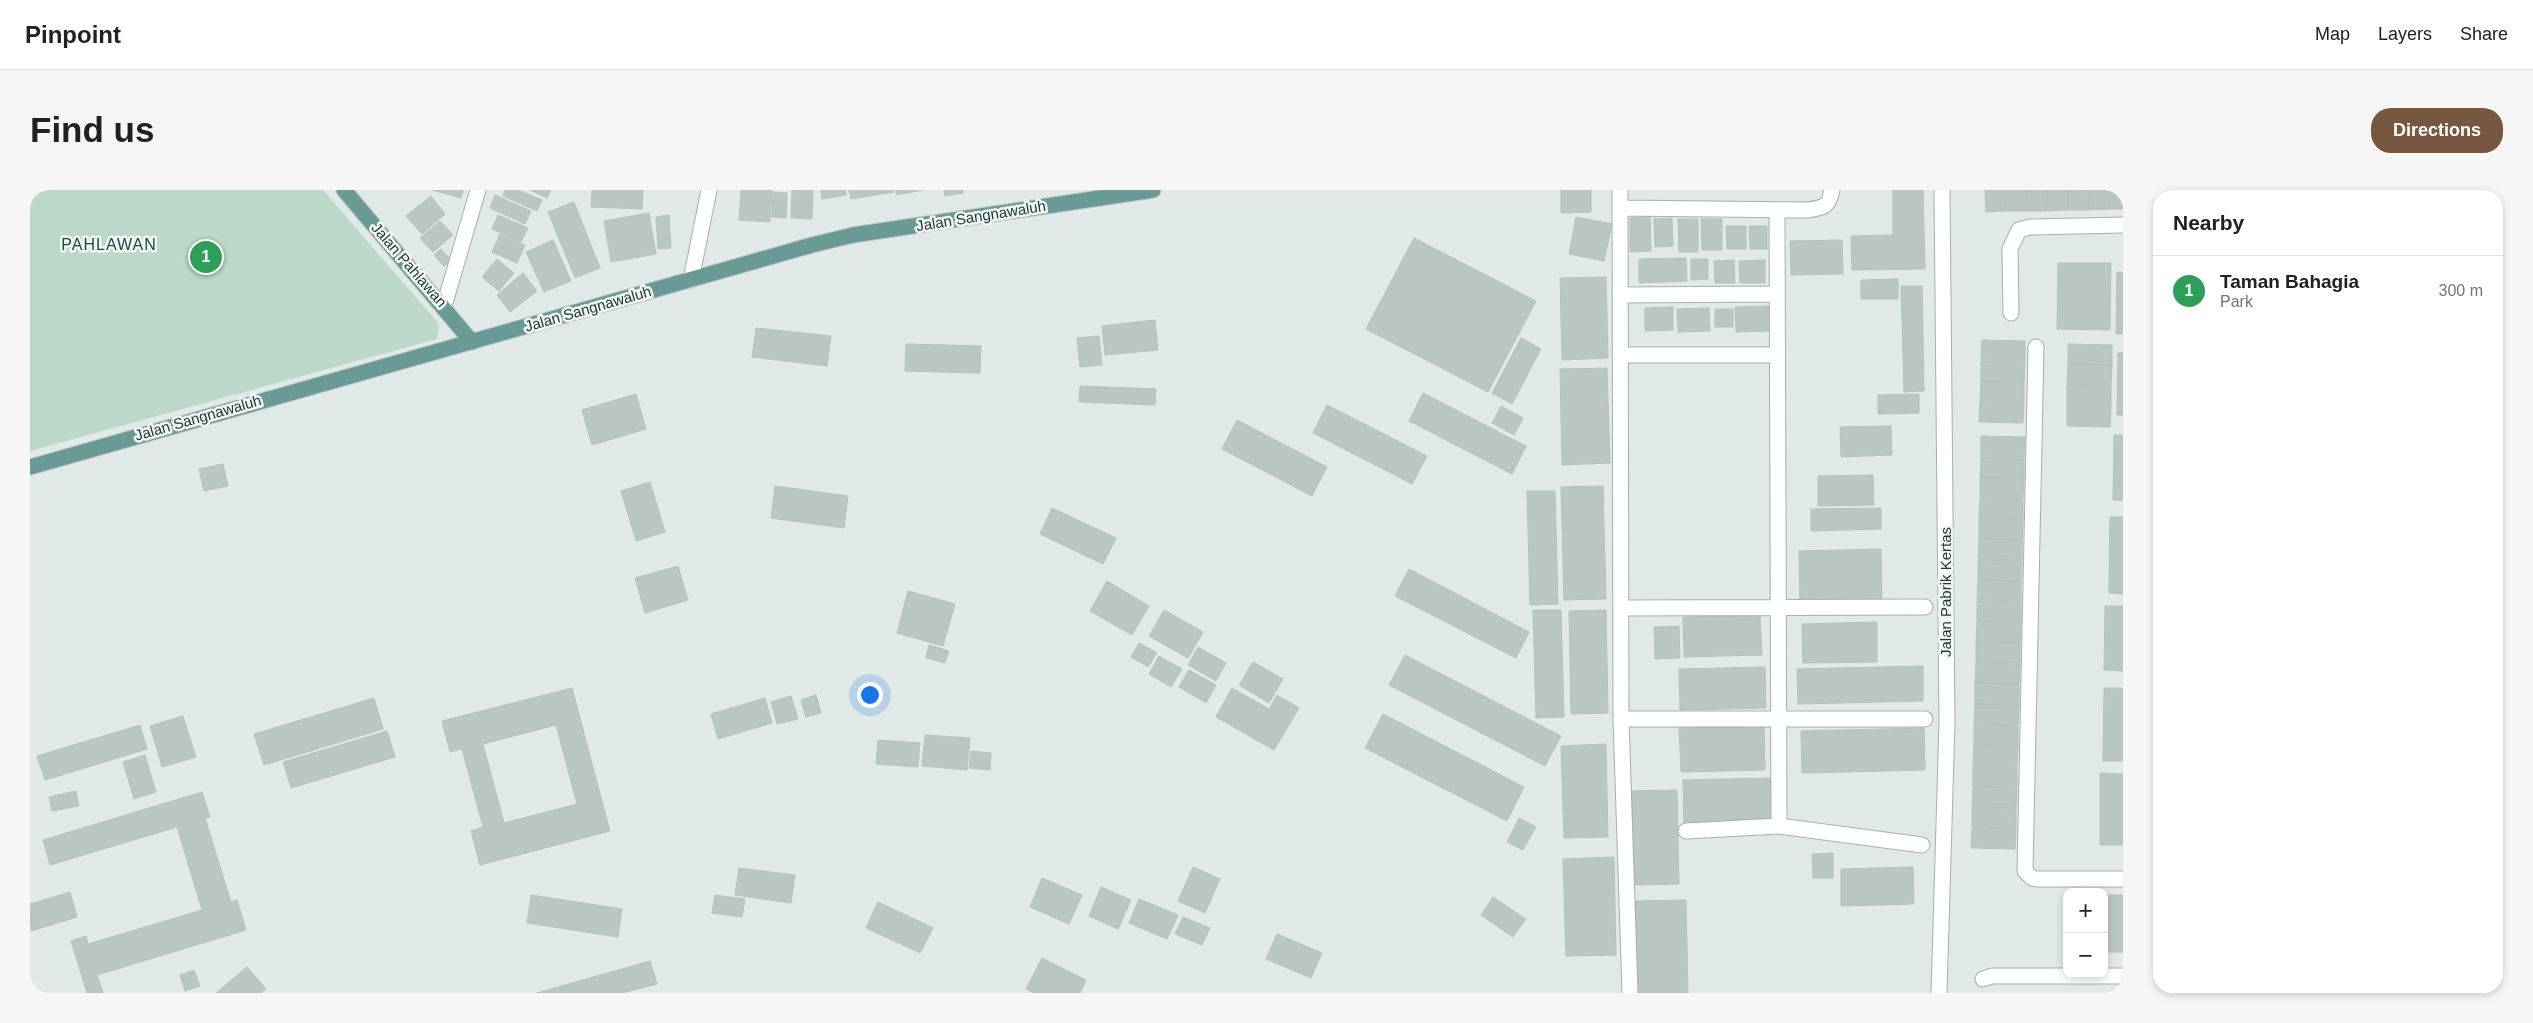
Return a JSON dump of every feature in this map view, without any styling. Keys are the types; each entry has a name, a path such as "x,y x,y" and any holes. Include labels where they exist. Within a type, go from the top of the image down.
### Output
{"main road":[{"name":"Jalan Sangnawaluh","path":"30,467 212,414 853,235 1154,190"},
{"name":"Jalan Pahlawan","path":"350,193 472,342"}],"street":[{"path":"444,306 478,190"},
{"path":"691,280 709,190"},
{"path":"1620,190 1621,719 1630,992"},
{"path":"1620,208 1777,210 1823,208 1830,200 1832,190"},
{"name":"Jalan Pabrik Kertas","path":"1938,993 1947,722 1942,190"},
{"path":"1777,210 1779,826"},
{"path":"2011,313 2010,249 2019,230 2030,227 2123,225"},
{"path":"1620,296 1777,294"},
{"path":"2036,347 2025,871 2032,878 2123,879"},
{"path":"1620,354 1777,355"},
{"path":"1621,608 1925,606"},
{"path":"1621,719 1925,719"},
{"path":"1686,831 1779,826 1922,845"},
{"path":"1983,979 1992,976 2123,976"}],"green space":[{"path":"30,190 323,190 439,324 437,339 30,451"}],"building":[{"path":"432,190 463,190 461,198"},
{"path":"505,190 518,190 542,200 537,211 503,196"},
{"path":"530,190 551,190 547,198"},
{"path":"592,190 643,190 642,209 591,207"},
{"path":"741,190 772,190 770,222 739,220"},
{"path":"792,190 813,190 812,219 791,218"},
{"path":"821,190 845,190 846,195 822,199"},
{"path":"849,190 893,190 894,192 851,199"},
{"path":"896,190 923,190 896,195"},
{"path":"944,190 963,190 963,193 945,196"},
{"path":"1561,190 1591,190 1591,212 1561,213"},
{"path":"1893,190 1923,190 1925,269 1852,270 1851,236 1893,235"},
{"path":"1985,190 2005,190 2006,211 1986,212"},
{"path":"2006,190 2026,190 2026,211 2006,211"},
{"path":"2026,190 2047,190 2047,211 2027,211"},
{"path":"2047,190 2068,190 2068,210 2048,211"},
{"path":"2068,190 2088,190 2089,210 2068,210"},
{"path":"2089,190 2109,190 2110,209 2089,210"},
{"path":"2109,190 2123,190 2123,209 2110,209"},
{"path":"773,192 787,193 786,218 772,217"},
{"path":"495,195 531,211 525,224 490,208"},
{"path":"431,196 445,214 422,234 406,216"},
{"path":"574,202 600,268 575,278 548,212"},
{"path":"649,213 656,254 611,262 604,221"},
{"path":"498,215 528,228 521,242 492,229"},
{"path":"669,215 671,248 658,249 656,217"},
{"path":"1576,217 1612,224 1604,261 1569,254"},
{"path":"1650,217 1651,251 1630,252 1630,218"},
{"path":"1672,218 1673,246 1655,247 1654,219"},
{"path":"1678,219 1698,219 1698,252 1679,252"},
{"path":"1701,219 1722,219 1722,250 1702,250"},
{"path":"440,221 453,235 433,252 420,238"},
{"path":"1726,226 1746,226 1746,249 1727,249"},
{"path":"1749,226 1767,226 1767,249 1750,249"},
{"path":"500,234 525,245 517,263 492,252"},
{"path":"1414,238 1536,301 1488,392 1366,329"},
{"path":"553,240 571,281 544,292 526,252"},
{"path":"1842,240 1843,274 1791,275 1790,241"},
{"path":"441,249 451,260 444,266 434,255"},
{"path":"1686,258 1687,281 1639,283 1639,259"},
{"path":"497,259 514,273 499,291 482,277"},
{"path":"1691,259 1708,259 1708,279 1691,280"},
{"path":"1734,260 1735,283 1715,283 1714,261"},
{"path":"1765,260 1765,283 1740,283 1739,261"},
{"path":"2058,263 2111,263 2110,330 2057,329"},
{"path":"2117,272 2123,272 2123,334 2116,334"},
{"path":"523,273 537,291 510,312 497,295"},
{"path":"1606,277 1608,358 1562,360 1560,278"},
{"path":"1898,279 1898,299 1861,299 1861,280"},
{"path":"1901,286 1922,286 1924,391 1904,392"},
{"path":"1770,306 1770,331 1736,332 1735,307"},
{"path":"1673,307 1673,330 1645,331 1645,308"},
{"path":"1709,308 1710,331 1678,332 1677,309"},
{"path":"1715,309 1733,309 1733,327 1715,327"},
{"path":"1155,320 1158,350 1105,355 1102,326"},
{"path":"756,328 831,336 827,366 752,357"},
{"path":"1099,336 1102,365 1080,367 1077,338"},
{"path":"1521,338 1541,349 1512,404 1492,393"},
{"path":"1982,340 2025,341 2025,361 1981,360"},
{"path":"906,344 981,346 980,373 905,371"},
{"path":"2068,344 2112,345 2112,365 2068,364"},
{"path":"2118,353 2123,353 2123,415 2117,415"},
{"path":"1981,361 2025,362 2024,382 1981,381"},
{"path":"2068,364 2112,365 2111,386 2067,385"},
{"path":"1607,368 1610,463 1562,465 1560,369"},
{"path":"1981,381 2024,382 2024,402 1980,401"},
{"path":"2067,385 2111,386 2111,406 2067,405"},
{"path":"1080,386 1156,389 1155,405 1079,402"},
{"path":"1423,393 1526,446 1512,474 1409,421"},
{"path":"636,394 646,429 592,445 582,410"},
{"path":"1919,394 1919,413 1878,414 1878,395"},
{"path":"1980,402 2024,403 2023,423 1979,422"},
{"path":"1327,405 1427,456 1412,484 1313,433"},
{"path":"1501,406 1523,418 1514,435 1492,423"},
{"path":"2067,406 2111,407 2110,427 2067,426"},
{"path":"1237,420 1327,467 1312,496 1222,449"},
{"path":"1891,426 1892,455 1841,457 1840,427"},
{"path":"2114,435 2123,435 2123,500 2113,500"},
{"path":"1981,436 2025,437 2024,457 1981,456"},
{"path":"1981,457 2024,458 2024,478 1980,477"},
{"path":"223,464 228,486 204,491 199,469"},
{"path":"1873,475 1874,505 1818,506 1818,476"},
{"path":"1980,477 2024,478 2023,498 1980,497"},
{"path":"650,482 665,532 636,541 621,491"},
{"path":"775,486 848,496 844,528 771,518"},
{"path":"1603,486 1606,599 1564,600 1561,487"},
{"path":"1527,491 1555,491 1558,604 1530,605"},
{"path":"1980,498 2023,499 2023,519 1979,518"},
{"path":"1052,508 1116,538 1103,564 1040,534"},
{"path":"1881,508 1881,529 1811,531 1811,509"},
{"path":"2110,517 2123,517 2123,594 2109,593"},
{"path":"1979,518 2023,519 2022,540 1979,538"},
{"path":"1979,539 2022,540 2022,560 1978,559"},
{"path":"1881,549 1882,603 1800,605 1799,551"},
{"path":"1978,560 2022,561 2021,581 1978,580"},
{"path":"678,566 688,600 645,613 635,578"},
{"path":"1409,569 1529,632 1516,658 1395,596"},
{"path":"1978,580 2021,581 2021,601 1977,600"},
{"path":"1107,581 1149,606 1132,635 1090,611"},
{"path":"908,591 955,604 943,646 897,633"},
{"path":"1977,601 2021,602 2021,622 1977,621"},
{"path":"2105,606 2123,606 2123,671 2104,670"},
{"path":"1164,610 1203,632 1188,658 1149,636"},
{"path":"1533,610 1561,610 1564,717 1536,718"},
{"path":"1606,610 1608,713 1571,714 1569,611"},
{"path":"1760,615 1762,655 1684,657 1683,617"},
{"path":"1977,621 2021,623 2020,643 1976,642"},
{"path":"1877,622 1877,662 1803,663 1802,624"},
{"path":"1679,626 1680,658 1655,659 1654,627"},
{"path":"1976,642 2020,643 2020,663 1976,662"},
{"path":"1139,643 1157,653 1148,667 1131,657"},
{"path":"929,645 949,651 945,663 926,658"},
{"path":"1198,647 1226,663 1216,681 1188,665"},
{"path":"1405,655 1561,736 1545,766 1389,685"},
{"path":"1159,656 1182,669 1171,687 1149,674"},
{"path":"1253,662 1283,679 1269,703 1239,685"},
{"path":"1976,663 2020,664 2019,684 1975,683"},
{"path":"1923,666 1923,701 1798,704 1797,669"},
{"path":"1765,667 1766,708 1680,710 1679,669"},
{"path":"1189,670 1216,685 1206,703 1179,687"},
{"path":"1975,683 2019,684 2019,705 1975,704"},
{"path":"572,688 610,831 480,865 471,831 483,827 462,749 450,752 442,721","holes":["556,725 577,804 504,823 483,744"]},
{"path":"1232,688 1269,709 1277,695 1299,708 1274,750 1216,717"},
{"path":"2104,688 2123,688 2123,761 2103,761"},
{"path":"816,695 821,713 806,717 801,700"},
{"path":"791,696 798,719 777,724 771,702"},
{"path":"374,698 383,729 264,765 254,734"},
{"path":"765,698 772,723 718,739 711,714"},
{"path":"1975,704 2019,705 2018,725 1974,724"},
{"path":"1383,714 1524,787 1507,821 1365,748"},
{"path":"183,716 196,757 162,767 150,726"},
{"path":"140,725 147,749 45,780 37,756"},
{"path":"1974,725 2018,726 2018,746 1974,745"},
{"path":"1764,726 1765,770 1681,772 1679,728"},
{"path":"1924,728 1925,770 1802,773 1801,731"},
{"path":"387,731 395,757 291,788 283,762"},
{"path":"925,735 970,738 967,770 922,766"},
{"path":"878,740 920,743 918,767 876,764"},
{"path":"1606,744 1608,837 1564,838 1561,746"},
{"path":"1974,745 2018,746 2017,766 1973,765"},
{"path":"971,751 991,753 990,770 969,768"},
{"path":"145,755 156,792 134,799 123,762"},
{"path":"1973,766 2017,767 2017,787 1973,786"},
{"path":"2100,773 2123,774 2123,845 2100,845"},
{"path":"1772,778 1773,823 1684,825 1683,780"},
{"path":"1973,787 2017,788 2016,808 1972,807"},
{"path":"1677,790 1679,884 1634,885 1631,791"},
{"path":"76,791 79,806 52,811 49,797"},
{"path":"202,792 210,817 205,818 231,902 237,900 246,930 97,975 103,993 87,993 71,941 86,936 88,944 202,910 177,827 50,865 43,840"},
{"path":"1972,807 2016,808 2016,828 1972,827"},
{"path":"1519,818 1536,827 1523,850 1507,842"},
{"path":"1972,828 2016,829 2015,849 1971,848"},
{"path":"1833,853 1833,878 1813,878 1812,854"},
{"path":"1614,857 1616,955 1566,956 1563,859"},
{"path":"1193,867 1220,879 1205,913 1178,901"},
{"path":"1913,867 1914,904 1841,906 1841,869"},
{"path":"739,868 795,875 791,903 735,895"},
{"path":"1042,878 1082,895 1069,924 1030,907"},
{"path":"1101,887 1131,900 1118,929 1089,916"},
{"path":"70,892 77,917 31,931 30,904"},
{"path":"531,895 622,909 618,937 527,923"},
{"path":"715,895 745,899 742,917 712,913"},
{"path":"2108,895 2123,895 2123,952 2108,952"},
{"path":"1493,897 1526,919 1513,937 1481,915"},
{"path":"1139,899 1178,915 1167,939 1129,923"},
{"path":"1686,900 1688,993 1637,993 1635,901"},
{"path":"878,902 933,928 920,953 866,928"},
{"path":"1183,917 1210,928 1202,945 1175,934"},
{"path":"1277,934 1322,953 1311,978 1266,959"},
{"path":"1042,958 1086,980 1080,993 1034,993 1026,989"},
{"path":"650,961 657,984 622,993 537,993"},
{"path":"247,967 266,989 261,993 216,993"},
{"path":"194,970 200,986 185,991 180,975"}],"place":[{"name":"Taman Bahagia","path":"206,257"}],"district":[{"name":"PAHLAWAN","path":"109,244"}]}
